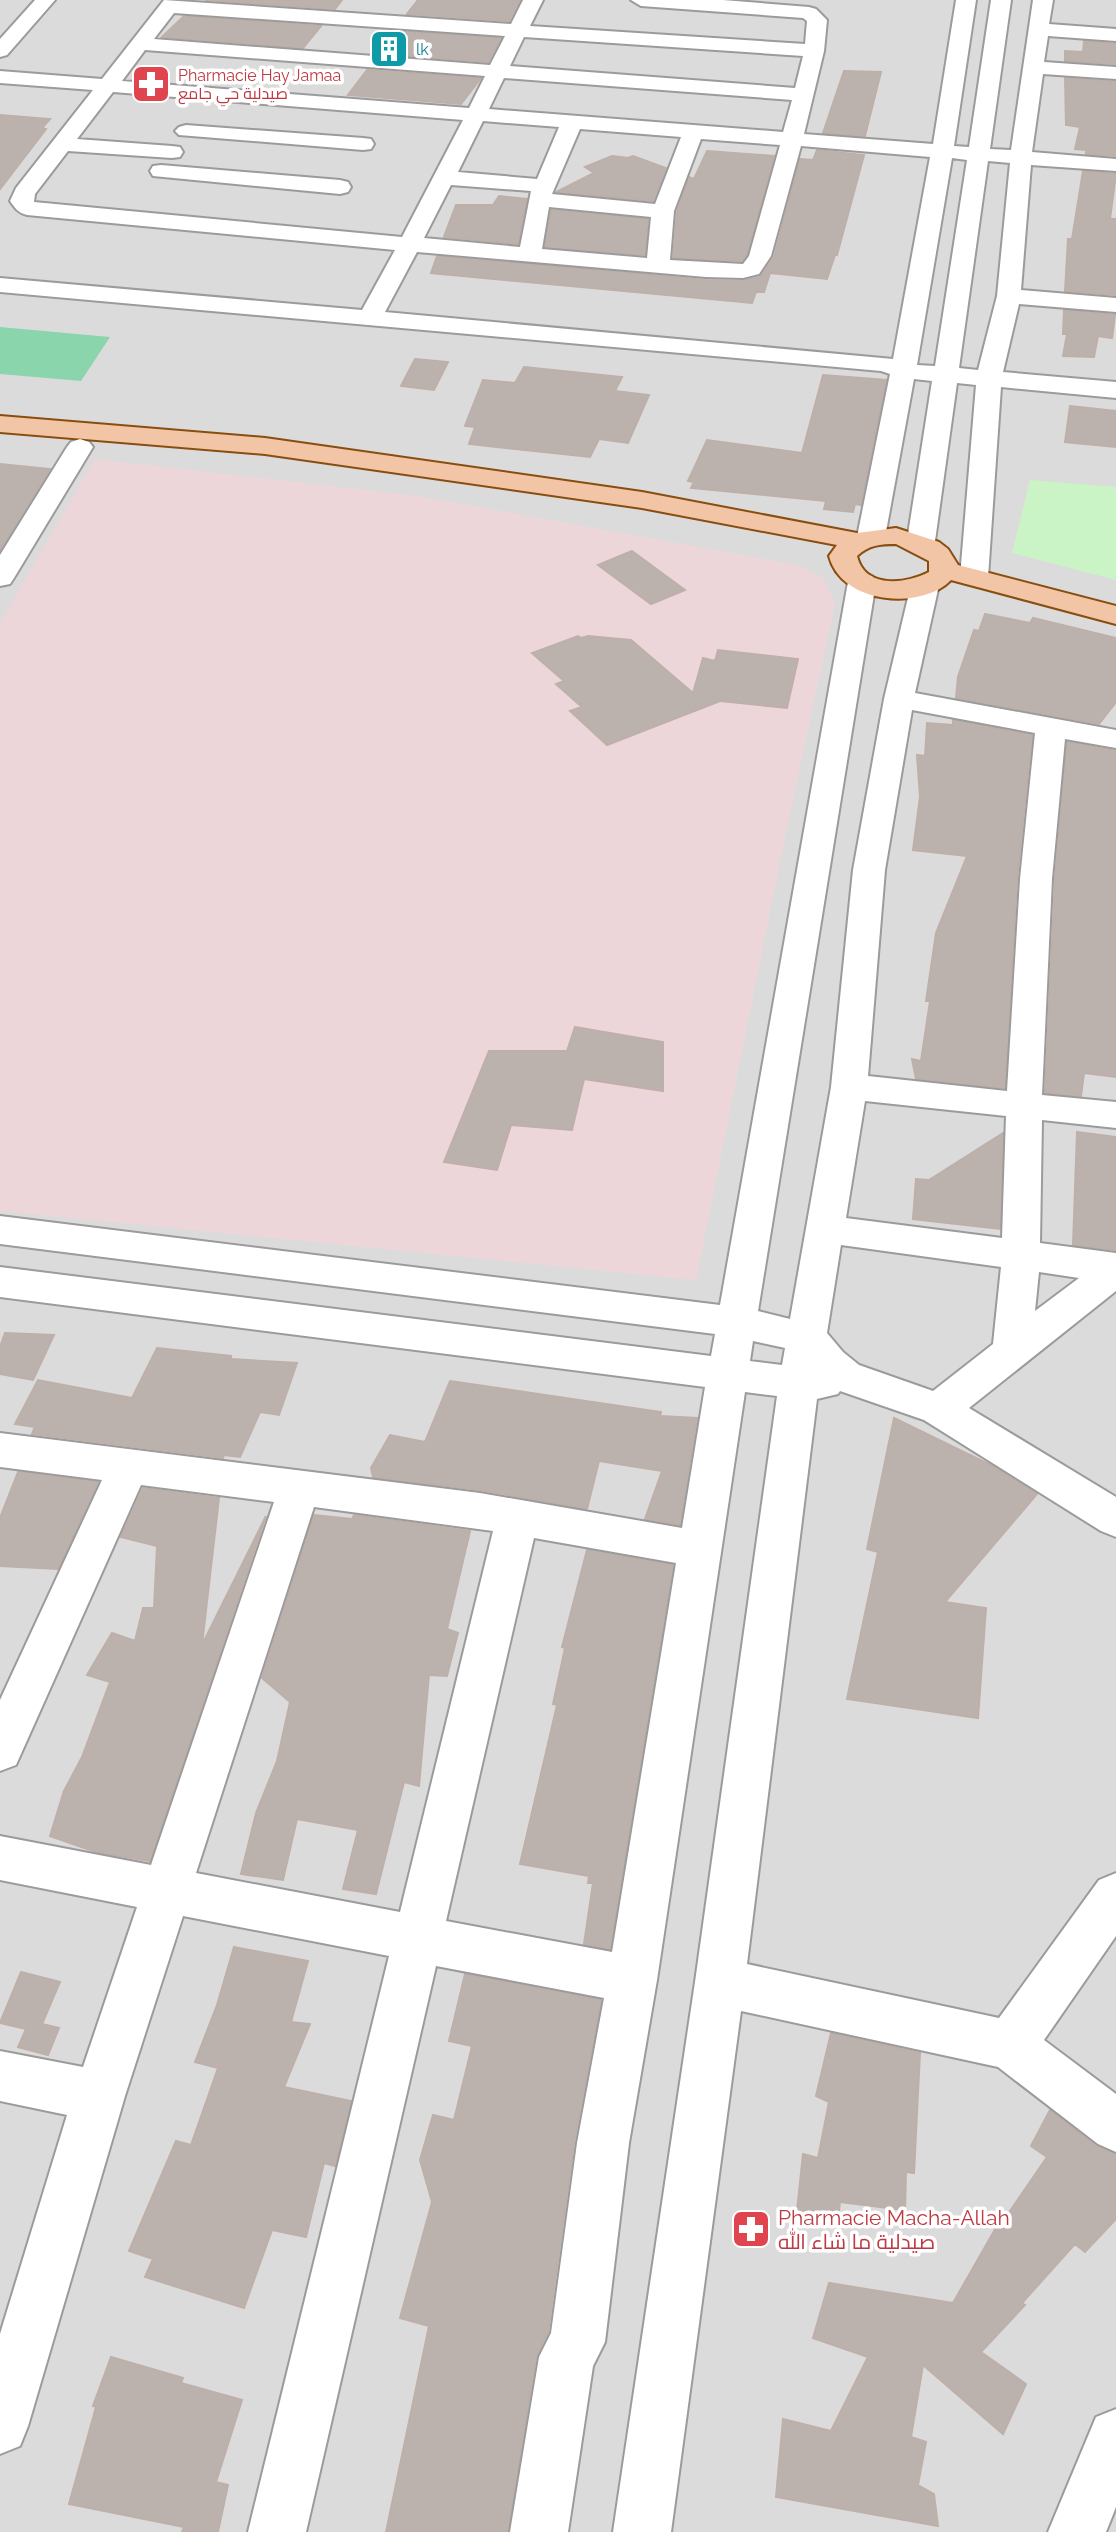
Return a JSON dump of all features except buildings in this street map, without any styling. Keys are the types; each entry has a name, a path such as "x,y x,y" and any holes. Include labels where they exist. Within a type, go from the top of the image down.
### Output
{"main road":[{"path":"0,424 292,450 642,500 864,539 896,536 921,541 940,554 943,563 934,578"},
{"path":"0,441 256,465 630,519 831,566 894,590 934,578 974,578 1116,615"},
{"path":"831,566 848,548 864,539"}],"street":[{"path":"0,51 44,0"},
{"path":"370,317 446,178 474,115 534,0"},
{"path":"641,0 680,26 814,51"},
{"path":"864,539 944,150 966,0"},
{"path":"921,541 981,153 1001,0"},
{"path":"974,578 991,370 1009,288 1021,157 1043,0"},
{"path":"172,4 517,32 633,39 680,26 809,13 817,20 814,51 804,95 757,264 742,270 657,266 41,211 27,208 21,201 24,193 64,144 105,86 172,4"},
{"path":"676,84 680,26"},
{"path":"1037,29 1116,35"},
{"path":"616,80 633,39"},
{"path":"141,44 804,95"},
{"path":"1032,67 1116,73"},
{"path":"0,77 1116,165"},
{"path":"127,219 211,93"},
{"path":"309,235 385,108"},
{"path":"530,254 542,193 572,122"},
{"path":"186,131 363,144"},
{"path":"657,266 663,211 694,132"},
{"path":"64,144 340,187"},
{"path":"446,178 663,211"},
{"path":"0,285 898,365 1116,374"},
{"path":"1009,288 1116,290"},
{"path":"1009,288 1116,305"},
{"path":"991,370 1116,390"},
{"path":"0,578 8,554 80,447"},
{"path":"539,2532 567,2357 577,2342 603,2143 632,1980 738,1322 831,566"},
{"path":"642,2532 720,1982 799,1383 849,1087 869,870 899,699 934,578"},
{"path":"899,699 1116,739"},
{"path":"1012,1352 1021,1256 1024,1105 1036,878 1051,725"},
{"path":"849,1087 1116,1115"},
{"path":"826,1229 1116,1269"},
{"path":"0,1230 738,1322 808,1338 836,1370 852,1379 938,1409 1116,1518"},
{"path":"938,1409 1116,1269"},
{"path":"0,1282 799,1383 827,1383 852,1379"},
{"path":"0,1450 518,1517 702,1549"},
{"path":"0,1750 128,1468"},
{"path":"0,2426 11,2344 99,2096 299,1489"},
{"path":"277,2532 518,1517"},
{"path":"0,1858 632,1980"},
{"path":"1010,2045 1116,1896"},
{"path":"720,1982 1010,2045 1116,2126"},
{"path":"0,2076 99,2096"},
{"path":"1077,2532 1116,2437"}],"shaded area":[{"path":"0,0 1116,0 1116,2532 0,2532"},
{"path":"95,459 419,496 797,565 823,578 835,604 696,1280 0,1211 0,623"}],"green space":[{"path":"0,327 110,337 81,381 0,374"},
{"path":"1030,480 1116,487 1116,580 1012,553"}],"place":[{"name":"lk","path":"389,49"},
{"name":"Pharmacie Hay Jamaa صيدلية حي جامع","path":"151,84"},
{"name":"Pharmacie Macha-Allah صيدلية ما شاء الله","path":"751,2229"}]}
